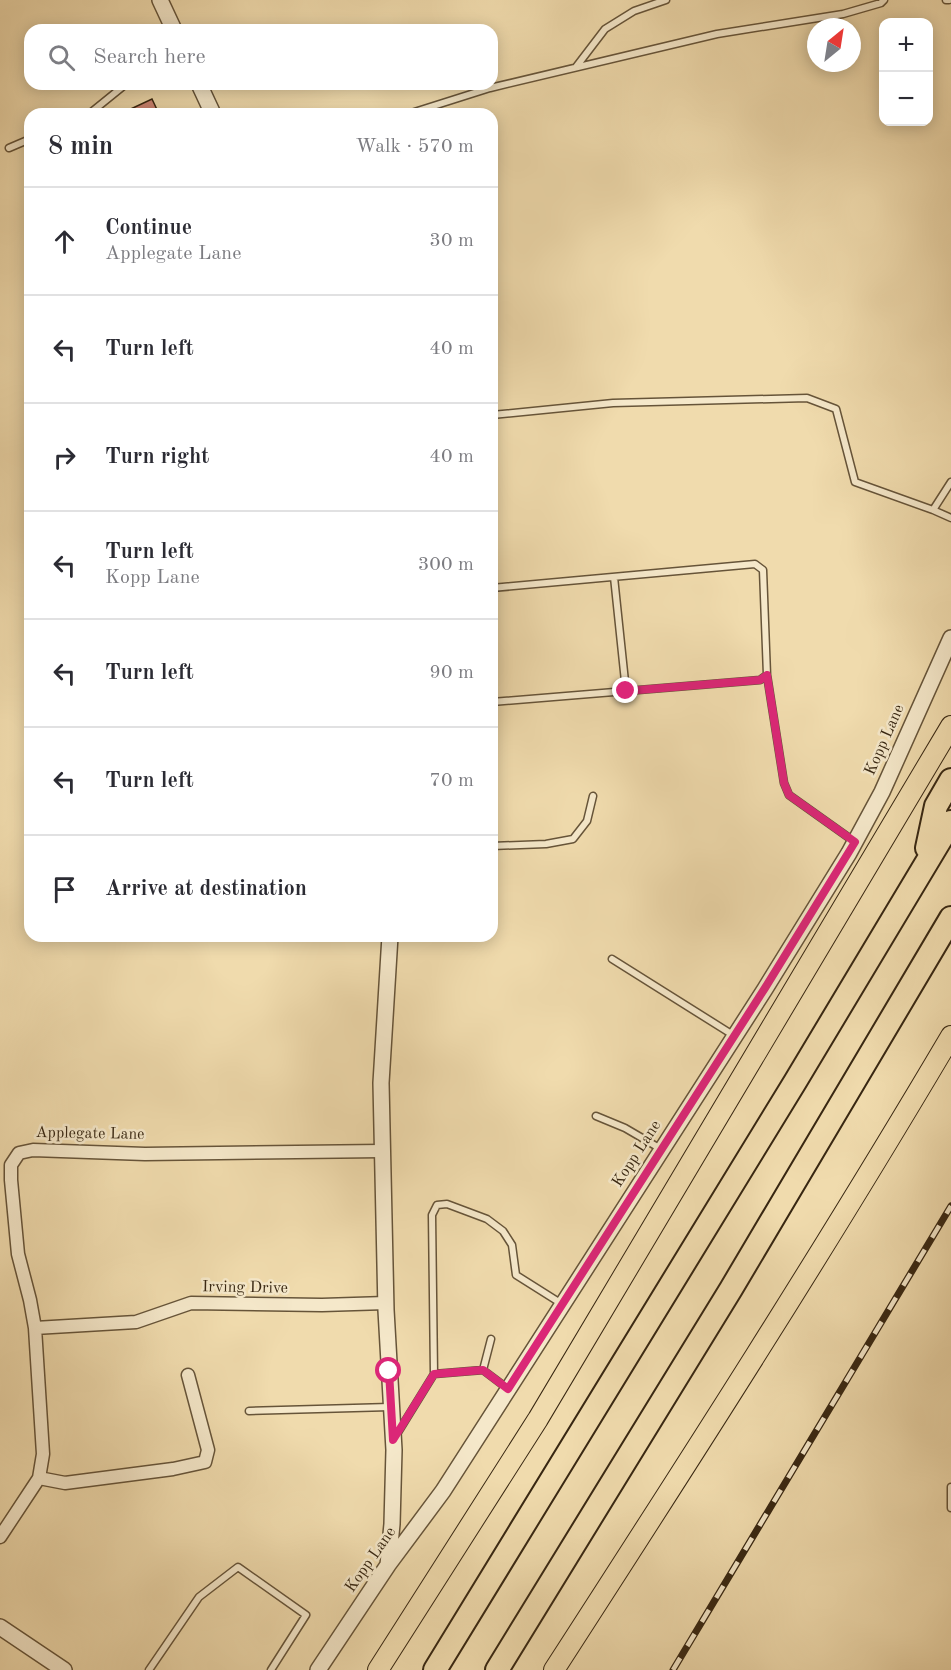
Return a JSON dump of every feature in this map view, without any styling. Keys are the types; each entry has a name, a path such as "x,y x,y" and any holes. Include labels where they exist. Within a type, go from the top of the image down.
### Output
{"highway":[{"path":"923,868 936,806 951,780"},
{"path":"435,1670 951,822"},
{"path":"497,1670 736,1279 951,918"}],"main road":[{"path":"378,1670 538,1419 951,726"},
{"path":"554,1670 864,1183 951,1036"}],"street":[{"path":"160,0 171,24"},
{"path":"202,90 210,108"},
{"name":"Kopp Lane","path":"318,1670 388,1565 443,1491 734,1036 855,842 882,792 951,638"},
{"path":"388,1565 394,1450 386,1303 381,1083 390,942"},
{"name":"Applegate Lane","path":"0,1537 39,1478 43,1455 35,1328 18,1254 11,1180 11,1165 19,1153 33,1150 145,1154 382,1151"},
{"name":"Irving Drive","path":"35,1328 136,1322 191,1304 386,1303"},
{"path":"39,1478 65,1483 173,1469 205,1462 208,1450 188,1375"},
{"path":"0,1628 55,1667"}],"lane":[{"path":"576,68 605,30 634,11 666,0"},
{"path":"498,86 717,34 843,14 881,3 884,0"},
{"path":"96,108 119,90"},
{"path":"427,108 484,90"},
{"path":"9,148 24,142"},
{"path":"498,414 613,403 807,398 836,409 855,482 951,518"},
{"path":"933,510 951,482"},
{"path":"498,587 755,564 763,570 767,675 784,783 789,795 855,842"},
{"path":"614,577 626,691"},
{"path":"498,702 760,680 767,675"},
{"path":"498,846 546,844 573,839 586,821 593,796"},
{"path":"612,959 734,1036"},
{"path":"596,1116 625,1128 661,1149"},
{"path":"393,1440 434,1374 432,1215 437,1205 447,1204 487,1219 503,1231 512,1245 516,1275 562,1304"},
{"path":"483,1370 491,1339"},
{"path":"434,1374 483,1370 508,1389"},
{"path":"249,1411 391,1407"},
{"path":"951,1487 951,1508"},
{"path":"149,1670 199,1597 238,1567 306,1615 271,1670"}],"building":[{"path":"152,99 156,108 133,108"}],"railway":[{"path":"673,1670 951,1206"}],"route":[{"path":"389,1371 393,1440 434,1374 483,1370 508,1389 765,988 855,842 789,795 784,783 767,675 760,680 626,691"}]}
